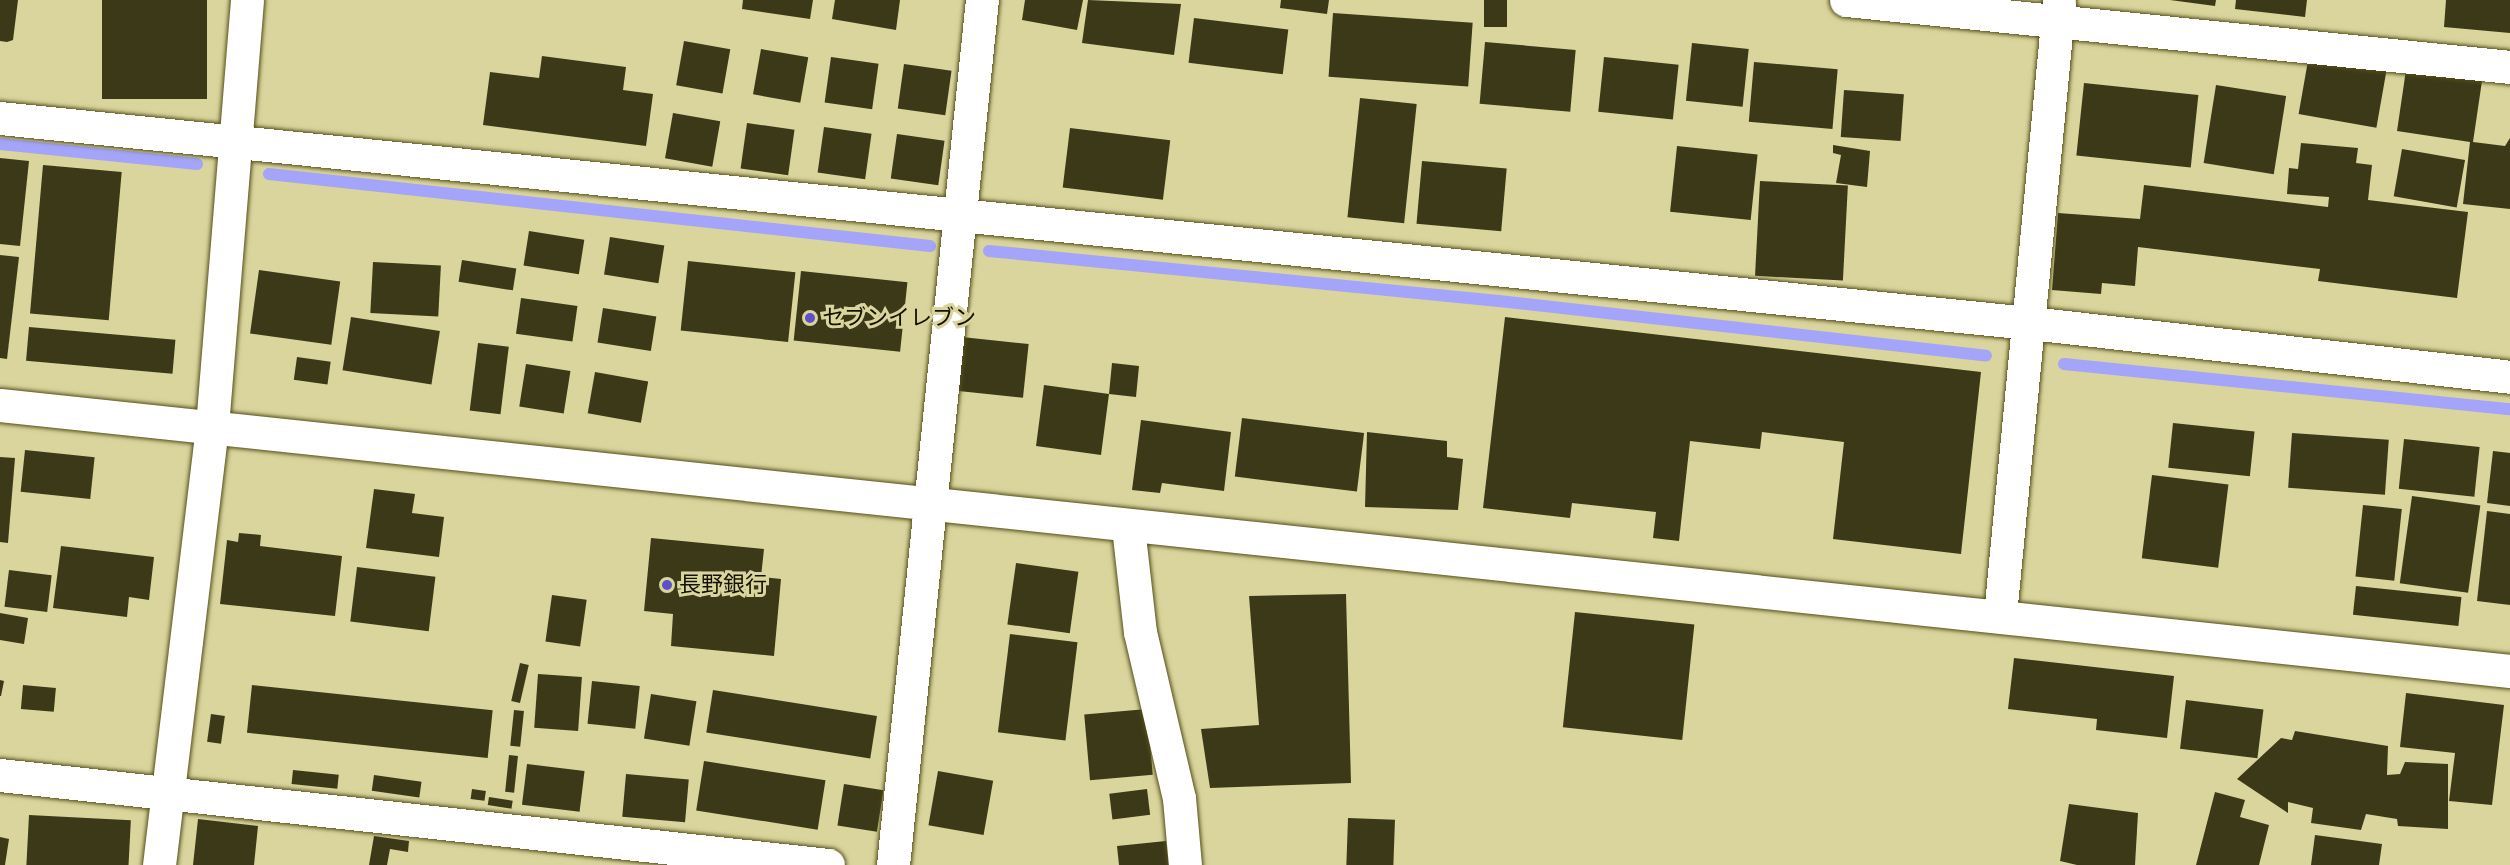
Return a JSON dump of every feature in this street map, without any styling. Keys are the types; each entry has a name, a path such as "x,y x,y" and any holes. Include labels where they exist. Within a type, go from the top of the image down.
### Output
{"street":[{"path":"159,865 166,792 212,426 247,0"},
{"path":"893,865 933,505 959,216 982,0"},
{"path":"1846,0 2058,11 2510,67"},
{"path":"2001,615 2058,11"},
{"path":"0,118 234,144 2030,323 2510,377"},
{"path":"0,405 1128,526 2001,615 2510,671"},
{"path":"1128,526 1140,632 1179,798 1185,865"},
{"path":"0,775 828,865"}],"building":[{"path":"0,0 18,0 13,40 7,42 0,41"},
{"path":"102,0 207,0 207,99 102,99"},
{"path":"743,0 813,0 810,19 742,9"},
{"path":"835,0 900,0 896,30 832,19"},
{"path":"1025,0 1083,0 1077,30 1022,20"},
{"path":"1088,0 1181,4 1174,55 1082,43"},
{"path":"1281,0 1329,0 1327,14 1280,8"},
{"path":"1484,0 1507,0 1507,27 1484,27"},
{"path":"2170,0 2216,0 2215,6"},
{"path":"2236,0 2307,0 2305,17 2235,9"},
{"path":"2446,0 2510,0 2510,33 2444,27"},
{"path":"1333,13 1473,23 1468,87 1329,77"},
{"path":"1194,18 1288,30 1283,74 1189,63"},
{"path":"684,41 730,49 722,93 676,85"},
{"path":"1485,42 1576,50 1570,112 1480,104"},
{"path":"1692,43 1749,49 1743,107 1686,101"},
{"path":"761,49 808,57 800,103 753,94"},
{"path":"2309,55 2387,69 2376,128 2299,114"},
{"path":"542,56 626,67 623,90 653,94 646,146 483,125 490,72 539,78"},
{"path":"831,57 879,64 872,109 825,103"},
{"path":"1604,57 1679,65 1673,120 1598,112"},
{"path":"1754,62 1838,69 1832,129 1749,122"},
{"path":"904,64 952,71 945,115 898,109"},
{"path":"2406,70 2482,81 2473,142 2505,146 2510,138 2510,209 2463,204 2470,142 2397,131"},
{"path":"2084,83 2198,95 2191,168 2076,156"},
{"path":"2216,85 2286,96 2274,174 2204,163"},
{"path":"1844,90 1904,94 1901,141 1841,137"},
{"path":"1360,98 1417,104 1404,223 1347,217"},
{"path":"673,113 720,121 712,167 665,158"},
{"path":"747,123 795,130 788,175 741,169"},
{"path":"824,127 872,134 865,179 818,173"},
{"path":"1070,128 1170,140 1163,200 1063,188"},
{"path":"897,134 945,141 938,185 891,179"},
{"path":"2301,143 2358,148 2356,163 2372,165 2368,200 2468,212 2457,298 2318,281 2320,269 2138,247 2135,286 2102,283 2101,294 2052,290 2058,213 2140,219 2144,185 2328,207 2329,197 2287,194 2289,168 2298,169"},
{"path":"1833,145 1870,151 1867,187 1836,183 1841,155 1833,153"},
{"path":"1677,146 1758,154 1751,220 1670,212"},
{"path":"2402,149 2465,160 2457,207 2394,196"},
{"path":"0,158 29,161 20,246 0,244"},
{"path":"1422,161 1507,168 1501,231 1417,224"},
{"path":"43,165 122,172 109,320 30,313"},
{"path":"1760,181 1848,186 1843,280 1755,276"},
{"path":"529,231 584,240 579,274 524,266"},
{"path":"610,237 664,246 658,283 604,275"},
{"path":"0,255 19,257 7,359 0,358"},
{"path":"462,260 516,269 513,290 459,282"},
{"path":"688,261 795,272 788,342 681,331"},
{"path":"373,262 441,266 438,316 370,313"},
{"path":"259,270 340,281 331,345 250,333"},
{"path":"801,271 907,282 900,352 794,341"},
{"path":"521,298 577,306 572,342 516,334"},
{"path":"603,308 656,316 651,351 598,343"},
{"path":"351,317 440,331 431,384 343,370"},
{"path":"1505,317 1981,372 1961,554 1833,539 1844,442 1762,432 1760,449 1690,441 1679,541 1653,538 1656,512 1572,503 1570,518 1483,508"},
{"path":"29,327 175,340 172,374 26,361"},
{"path":"962,337 1029,344 1023,398 956,391"},
{"path":"478,343 509,347 500,414 470,410"},
{"path":"297,357 331,362 327,385 294,380"},
{"path":"1112,363 1139,366 1136,397 1109,394"},
{"path":"526,364 570,371 564,414 519,406"},
{"path":"595,372 648,381 641,423 588,413"},
{"path":"1044,385 1109,394 1101,455 1036,446"},
{"path":"1242,418 1364,433 1357,492 1235,477"},
{"path":"1141,420 1231,432 1224,491 1162,483 1160,493 1132,490"},
{"path":"2173,423 2255,432 2250,476 2168,468"},
{"path":"1367,432 1447,441 1447,457 1463,459 1458,510 1365,507"},
{"path":"2292,433 2389,440 2385,495 2288,488"},
{"path":"2404,439 2480,447 2474,497 2399,489"},
{"path":"25,450 95,457 90,499 21,492"},
{"path":"2493,451 2510,453 2510,506 2487,503"},
{"path":"0,457 15,458 8,543 0,542"},
{"path":"2152,475 2228,484 2218,568 2142,558"},
{"path":"374,489 415,494 412,513 444,517 439,557 366,548"},
{"path":"2412,496 2480,506 2468,593 2400,583"},
{"path":"2363,505 2402,509 2394,581 2355,577"},
{"path":"2487,511 2510,514 2510,605 2477,601"},
{"path":"239,533 261,535 260,546 342,556 335,616 220,604 227,540 238,542"},
{"path":"651,538 764,549 761,577 781,579 774,656 671,646 673,614 644,611"},
{"path":"61,546 154,557 149,600 129,597 127,617 53,608"},
{"path":"1016,563 1078,572 1070,633 1007,624"},
{"path":"357,567 435,577 429,631 350,622"},
{"path":"9,570 52,575 47,612 4,607"},
{"path":"2356,586 2461,597 2458,626 2353,615"},
{"path":"1346,594 1351,783 1210,788 1201,729 1259,725 1249,596"},
{"path":"552,595 587,600 580,646 545,642"},
{"path":"1575,612 1694,625 1682,740 1563,727"},
{"path":"0,613 28,618 24,644 0,640"},
{"path":"1010,634 1077,642 1065,741 998,732"},
{"path":"2014,658 2174,676 2167,738 2096,730 2097,719 2008,709"},
{"path":"520,663 529,665 520,703 511,701"},
{"path":"538,674 582,677 578,731 534,728"},
{"path":"0,680 4,681 1,696 0,696"},
{"path":"592,681 640,686 635,729 588,724"},
{"path":"23,685 56,688 54,712 21,709"},
{"path":"252,685 493,710 488,758 247,733"},
{"path":"713,690 877,716 870,758 706,732"},
{"path":"2406,693 2504,705 2492,805 2449,801 2455,753 2400,747"},
{"path":"651,694 696,701 689,746 644,738"},
{"path":"2186,700 2263,710 2257,758 2180,749"},
{"path":"1147,709 1153,775 1090,780 1084,714"},
{"path":"514,710 524,711 520,747 510,746"},
{"path":"211,714 225,716 221,744 207,742"},
{"path":"2295,731 2388,746 2387,775 2400,774 2405,762 2448,764 2448,829 2398,826 2397,819 2366,814 2361,830 2311,823 2313,808 2288,802 2288,813 2237,779 2281,738 2292,740"},
{"path":"509,755 518,756 514,793 505,792"},
{"path":"704,761 825,780 818,830 696,810"},
{"path":"527,764 585,771 580,812 522,805"},
{"path":"293,770 339,775 337,789 292,784"},
{"path":"938,771 993,781 984,835 928,825"},
{"path":"626,774 689,779 685,822 622,817"},
{"path":"374,775 422,782 419,798 372,791"},
{"path":"844,784 884,790 877,832 837,825"},
{"path":"472,789 486,791 484,801 471,799"},
{"path":"1147,789 1150,815 1112,819 1109,794"},
{"path":"2215,792 2245,800 2240,817 2269,825 2259,865 2196,865"},
{"path":"489,797 513,801 511,809 488,805"},
{"path":"2069,804 2138,813 2135,865 2077,865 2060,861"},
{"path":"29,815 131,820 129,865 26,865"},
{"path":"1348,818 1395,820 1393,865 1346,865"},
{"path":"198,819 258,826 254,865 193,865"},
{"path":"2315,835 2382,844 2379,865 2311,865"},
{"path":"374,836 409,841 408,852 390,849 387,865 369,865"},
{"path":"0,837 9,839 5,865 0,865"},
{"path":"1166,841 1169,865 1119,865 1117,846"}],"waterway":[{"path":"0,144 197,164"},
{"path":"269,174 930,246"},
{"path":"989,251 1499,301 1986,356"},
{"path":"2064,364 2510,409"}],"place":[{"name":"セブンイレブン","path":"810,318"},
{"name":"長野銀行","path":"667,585"}]}
